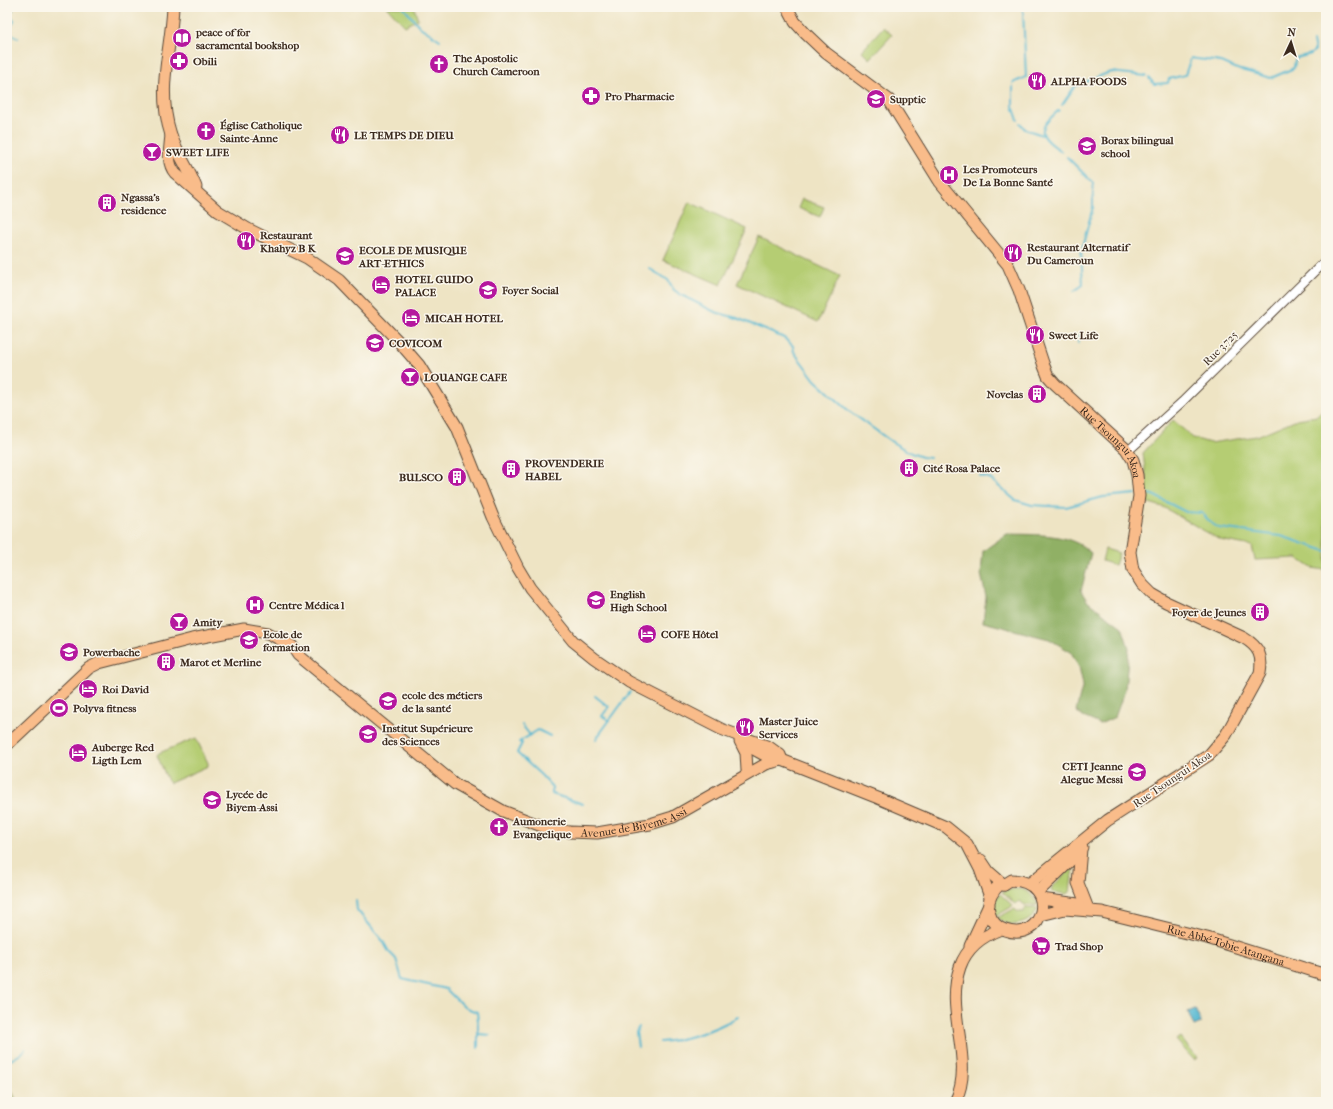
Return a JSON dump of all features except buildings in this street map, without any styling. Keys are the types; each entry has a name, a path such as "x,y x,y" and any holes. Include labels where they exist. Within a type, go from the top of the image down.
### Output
{"main road":[{"path":"173,7 163,87 171,135 169,157 171,167 175,173 230,219 307,258 339,280 400,343 419,365 457,427 492,517 518,568 530,588 573,641 616,674 721,729 769,747 775,758"},
{"name":"Rue Tsoungui Akoa","path":"787,8 795,22 826,53 889,100 940,182 1008,266 1019,290 1048,376 1128,451 1135,464 1139,496 1131,544 1131,560 1134,570 1142,584 1152,594 1254,644 1259,651 1262,663 1260,673 1226,735 1209,755 1108,820 1092,834"},
{"name":"Avenue de Biyeme Assi","path":"7,745 94,665 234,630 253,629 268,633 292,646 298,655 454,784 522,820 544,827 569,832 597,833 650,824 673,817 730,784 737,782 775,758"},
{"path":"721,729 727,735 775,758 878,798 946,827 967,844 980,869 990,901 992,919 1001,929 1012,933 1024,931 1035,925 1041,915 1040,895 1029,884 1021,880 1012,880 996,888 990,901 968,950 962,964 955,986 955,1006 962,1064 960,1090 955,1102"},
{"path":"740,741 746,753 747,770"},
{"path":"775,758 798,760 941,819 968,838 986,869 1004,885"},
{"name":"Avenue de Biyeme Assi","path":"730,784 734,778 747,770 775,758"},
{"path":"1040,895 1081,849 1092,834"},
{"path":"1029,884 1092,834"},
{"path":"1081,849 1078,883 1087,906"},
{"name":"Rue Abbé Tobie Atangana","path":"1040,895 1200,936 1326,975"},
{"name":"Rue Abbé Tobie Atangana","path":"1041,915 1065,909 1078,909 1125,917"},
{"path":"968,950 982,937 1001,929"}],"street":[{"name":"Rue 3.725","path":"1128,451 1182,402 1326,260"}],"green space":[{"path":"387,7 414,7 418,19 405,26"},
{"path":"883,27 892,35 870,59 862,51"},
{"path":"802,199 824,207 820,217 798,208"},
{"path":"689,202 747,229 721,285 663,260"},
{"path":"759,237 840,276 818,322 737,284"},
{"path":"1326,408 1326,570 1312,568 1297,558 1255,560 1252,546 1220,540 1163,507 1146,502 1147,486 1143,453 1173,420 1193,438 1210,443 1257,436 1297,419 1317,416"},
{"path":"1007,534 1040,535 1063,538 1083,546 1091,553 1081,591 1088,602 1122,627 1129,648 1125,690 1115,717 1100,724 1083,717 1076,711 1083,684 1079,667 1071,652 1049,639 983,622 986,597 981,574 983,551"},
{"path":"1105,549 1119,553 1115,565 1102,561"},
{"path":"196,738 208,766 170,783 157,755"},
{"path":"1073,867 1070,892 1066,894 1053,892 1051,889 1053,886"},
{"path":"1013,889 1028,892 1038,905 1025,905 1020,901 1015,904 1002,892"},
{"path":"1000,894 1013,906 996,916 994,904"},
{"path":"1025,908 1038,908 1031,918 1020,924 1008,924 997,918 1014,909 1019,912 1023,912"},
{"path":"1180,1037 1197,1058 1194,1060 1176,1040"},
{"path":"7,1081 8,1082 17,1102 7,1102"}],"water":[{"path":"1195,1009 1201,1023 1194,1026 1188,1012"}],"waterway":[{"path":"403,7 420,27 440,40"},
{"path":"1013,83 1026,77 1023,11 1021,7"},
{"path":"9,31 14,20 8,14 13,10"},
{"path":"7,31 18,38"},
{"path":"1322,35 1326,36"},
{"path":"1296,58 1311,54 1315,50 1313,42"},
{"path":"1149,78 1154,84 1168,83 1169,79 1185,75 1191,58 1220,62 1240,70"},
{"path":"1241,70 1271,78 1294,68 1295,60"},
{"path":"1062,105 1075,86 1105,74 1111,72 1146,76"},
{"path":"1013,86 1013,106 1018,120"},
{"path":"1059,110 1047,122 1043,131 1047,140 1061,151"},
{"path":"1020,123 1025,129 1042,135"},
{"path":"1067,157 1093,183 1093,207 1082,248"},
{"path":"1074,291 1083,285 1081,252"},
{"path":"650,269 668,280 674,290 681,295 715,312 737,318 784,338 793,346 794,352 815,380 849,411 892,442 911,453 930,458"},
{"path":"1078,343 1080,333"},
{"path":"980,476 989,478 1015,500 1032,505 1066,507 1103,497 1136,494"},
{"path":"1142,493 1153,495 1186,512 1202,513 1211,523 1219,528 1281,536 1326,551"},
{"path":"596,739 630,692"},
{"path":"595,696 609,707 602,716 609,720"},
{"path":"522,725 530,735"},
{"path":"550,736 538,730 519,742 522,743 517,753 552,787 552,794 583,804"},
{"path":"356,901 357,910 396,959 402,979 446,989 464,1007 477,1012 478,1021"},
{"path":"660,1042 700,1034 738,1017"},
{"path":"478,1023 478,1048"},
{"path":"638,1047 636,1032 639,1027"},
{"path":"478,1034 490,1035"},
{"path":"7,1062 21,1054 25,1049"}],"place":[{"name":"peace of for sacramental bookshop","path":"182,38"},
{"name":"Obili","path":"179,61"},
{"name":"The Apostolic Church Cameroon","path":"439,64"},
{"name":"ALPHA FOODS","path":"1037,81"},
{"name":"Pro Pharmacie","path":"591,96"},
{"name":"Supptic","path":"876,99"},
{"name":"Église Catholique Sainte-Anne","path":"206,131"},
{"name":"LE TEMPS DE DIEU","path":"340,135"},
{"name":"Borax bilingual school","path":"1087,146"},
{"name":"SWEET LIFE","path":"152,152"},
{"name":"Les Promoteurs De La Bonne Santé","path":"949,175"},
{"name":"Ngassa's residence","path":"107,203"},
{"name":"Restaurant Khahyz B K","path":"246,241"},
{"name":"Restaurant Alternatif Du Cameroun","path":"1013,253"},
{"name":"ECOLE DE MUSIQUE ART-ETHICS","path":"345,256"},
{"name":"HOTEL GUIDO PALACE","path":"381,285"},
{"name":"Foyer Social","path":"488,290"},
{"name":"MICAH HOTEL","path":"411,318"},
{"name":"Sweet Life","path":"1035,335"},
{"name":"COVICOM","path":"375,343"},
{"name":"LOUANGE CAFE","path":"410,377"},
{"name":"Novelas","path":"1037,394"},
{"name":"Cité Rosa Palace","path":"909,468"},
{"name":"PROVENDERIE HABEL","path":"511,469"},
{"name":"BULSCO","path":"457,477"},
{"name":"English High School","path":"596,600"},
{"name":"Centre Médica l","path":"255,605"},
{"name":"Foyer de Jeunes","path":"1260,612"},
{"name":"Amity","path":"179,622"},
{"name":"COFE Hôtel","path":"647,634"},
{"name":"Ecole de formation","path":"249,640"},
{"name":"Powerbache","path":"69,652"},
{"name":"Marot et Merline","path":"166,662"},
{"name":"Roi David","path":"88,689"},
{"name":"ecole des métiers de la santé","path":"388,701"},
{"name":"Polyva fitness","path":"59,708"},
{"name":"Master Juice Services","path":"745,727"},
{"name":"Institut Supérieure des Sciences","path":"368,734"},
{"name":"Auberge Red Ligth Lem","path":"78,753"},
{"name":"CETI Jeanne Alegue Messi","path":"1137,772"},
{"name":"Lycée de Biyem-Assi","path":"212,800"},
{"name":"Aumonerie Evangelique","path":"499,827"},
{"name":"Trad Shop","path":"1041,946"}]}
